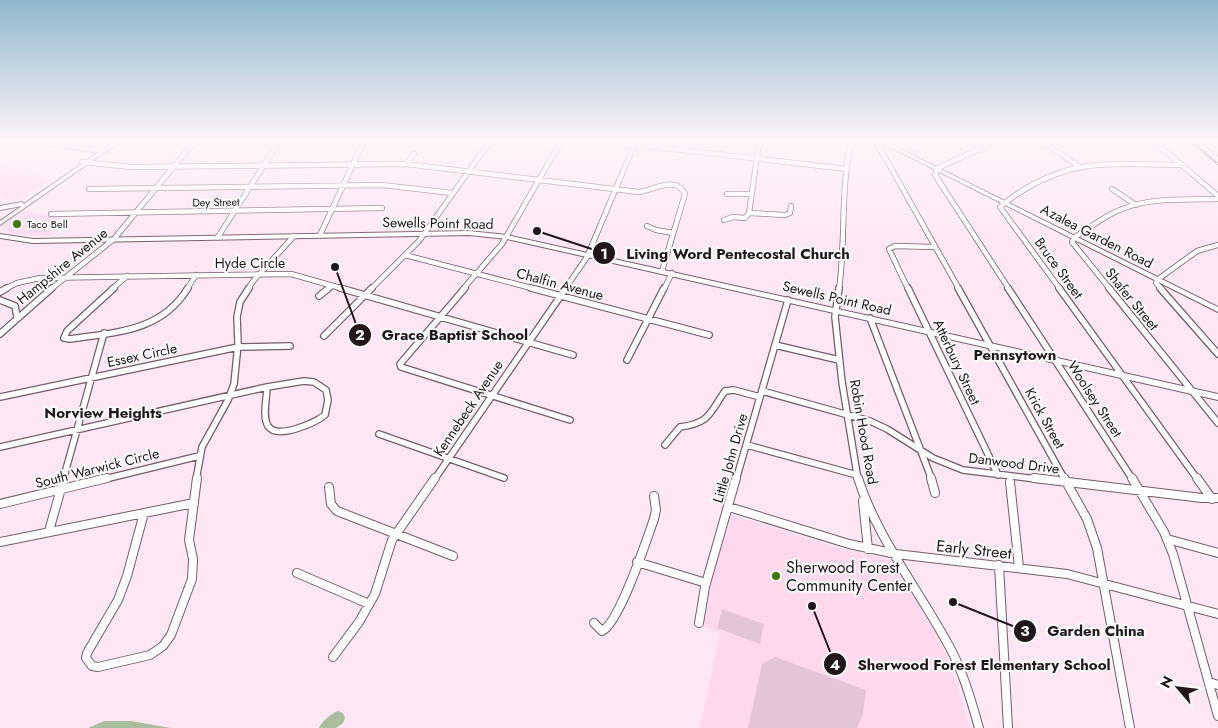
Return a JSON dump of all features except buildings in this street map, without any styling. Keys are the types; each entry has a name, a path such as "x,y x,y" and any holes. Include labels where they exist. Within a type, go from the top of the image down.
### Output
{"main road":[{"path":"0,218 63,177"},
{"path":"0,223 64,177"},
{"name":"Azalea Garden Road","path":"950,177 1218,310"},
{"path":"0,208 22,204"},
{"name":"Sewells Point Road","path":"0,236 33,240 469,233 507,236 1218,397"},
{"path":"0,241 9,238"}],"street":[{"name":"Hampshire Avenue","path":"0,334 17,317 114,239 165,177"},
{"path":"218,237 257,177"},
{"path":"320,235 347,177"},
{"path":"324,336 425,234 465,177"},
{"path":"515,177 642,192 662,184 673,184 682,188 685,192 662,271"},
{"path":"541,177 507,236 401,362 401,367 570,420"},
{"name":"Kennebeck Avenue","path":"333,657 369,604 381,579 385,554 396,534 588,255 620,177"},
{"path":"724,220 733,217 745,218 749,213 754,177"},
{"name":"Robin Hood Road","path":"846,177 842,273 835,310 839,360 857,475 863,497 950,647 966,684 979,728"},
{"name":"Krick Street","path":"896,177 1082,508 1092,533 1103,583 1130,728"},
{"name":"Woolsey Street","path":"936,177 1140,491 1167,539 1218,716"},
{"path":"1003,203 1050,177"},
{"path":"1195,177 1218,198"},
{"path":"89,189 392,186 452,194"},
{"path":"1112,189 1136,205"},
{"path":"727,194 752,194"},
{"path":"1073,238 1117,211 1136,205 1163,200 1218,198"},
{"name":"Bruce Street","path":"1003,203 1000,205 1000,208 1215,498"},
{"path":"749,213 785,216 790,213 792,206"},
{"name":"Dey Street","path":"50,214 382,208"},
{"path":"647,226 656,230 673,233"},
{"path":"144,513 127,576 118,600 87,653 86,658 92,666 98,667 150,655 163,646 171,635 192,579 193,560 189,540 199,456 206,438 230,395 236,374 238,309 244,294 294,236"},
{"name":"Shafer Street","path":"1073,238 1073,244 1218,423"},
{"path":"1218,245 1197,251 1157,280 1158,286 1218,354"},
{"name":"Atterbury Street","path":"934,247 891,247 889,251 998,475"},
{"name":"Chalfin Avenue","path":"405,255 709,335"},
{"path":"627,360 672,273"},
{"name":"Hyde Circle","path":"0,292 30,279 290,274 573,355"},
{"path":"127,276 66,331 64,336 70,339 104,333 144,325 162,317 176,305 196,275"},
{"path":"319,296 332,286"},
{"path":"0,300 12,304 16,309 17,317"},
{"name":"Little John Drive","path":"699,623 706,583 788,300"},
{"path":"870,318 921,450 935,492"},
{"path":"49,531 104,333"},
{"path":"775,345 839,360"},
{"name":"Essex Circle","path":"0,397 238,348 290,346"},
{"path":"0,447 230,395 268,387 297,381 314,382 326,390 328,400 327,411 321,419 312,424 284,431 272,430 267,424 266,419 268,387"},
{"name":"Danwood Drive","path":"665,445 680,427 697,425 704,421 725,391 734,390 761,394 847,414 878,425 944,463 963,470 1215,498"},
{"path":"379,434 504,478"},
{"path":"747,445 857,475"},
{"name":"South Warwick Circle","path":"0,504 199,456"},
{"path":"1010,482 1019,567"},
{"path":"329,487 331,504 337,511 453,556"},
{"path":"594,623 602,631 610,627 656,510 654,496"},
{"path":"863,497 868,549"},
{"path":"0,542 194,503"},
{"name":"Early Street","path":"729,507 868,549 1067,574 1218,614"},
{"path":"1167,539 1218,553"},
{"path":"637,562 706,583"},
{"path":"999,565 1008,728"},
{"path":"297,573 369,604"},
{"path":"1209,682 1218,685"}],"shaded area":[{"path":"0,177 40,177 50,180 17,200 3,198 0,194"},
{"path":"24,211 48,215 70,215 50,236 12,233 2,227"},
{"path":"731,515 848,551 892,560 937,636 951,666 970,728 700,728 720,633 701,626 710,586"},
{"path":"722,609 764,624 760,644 717,628"},
{"path":"775,657 866,690 863,714 857,728 748,728 762,664"},
{"path":"104,721 131,721 171,728 88,728"}],"waterway":[{"path":"326,728 338,718"}],"place":[{"name":"Taco Bell","path":"17,224"},
{"name":"Living Word Pentecostal Church","path":"537,231"},
{"name":"Grace Baptist School","path":"335,267"},
{"name":"Sherwood Forest Community Center","path":"776,576"},
{"name":"Garden China","path":"953,602"},
{"name":"Sherwood Forest Elementary School","path":"812,606"}],"district":[{"name":"Pennsytown","path":"1015,355"},
{"name":"Norview Heights","path":"103,413"}]}
